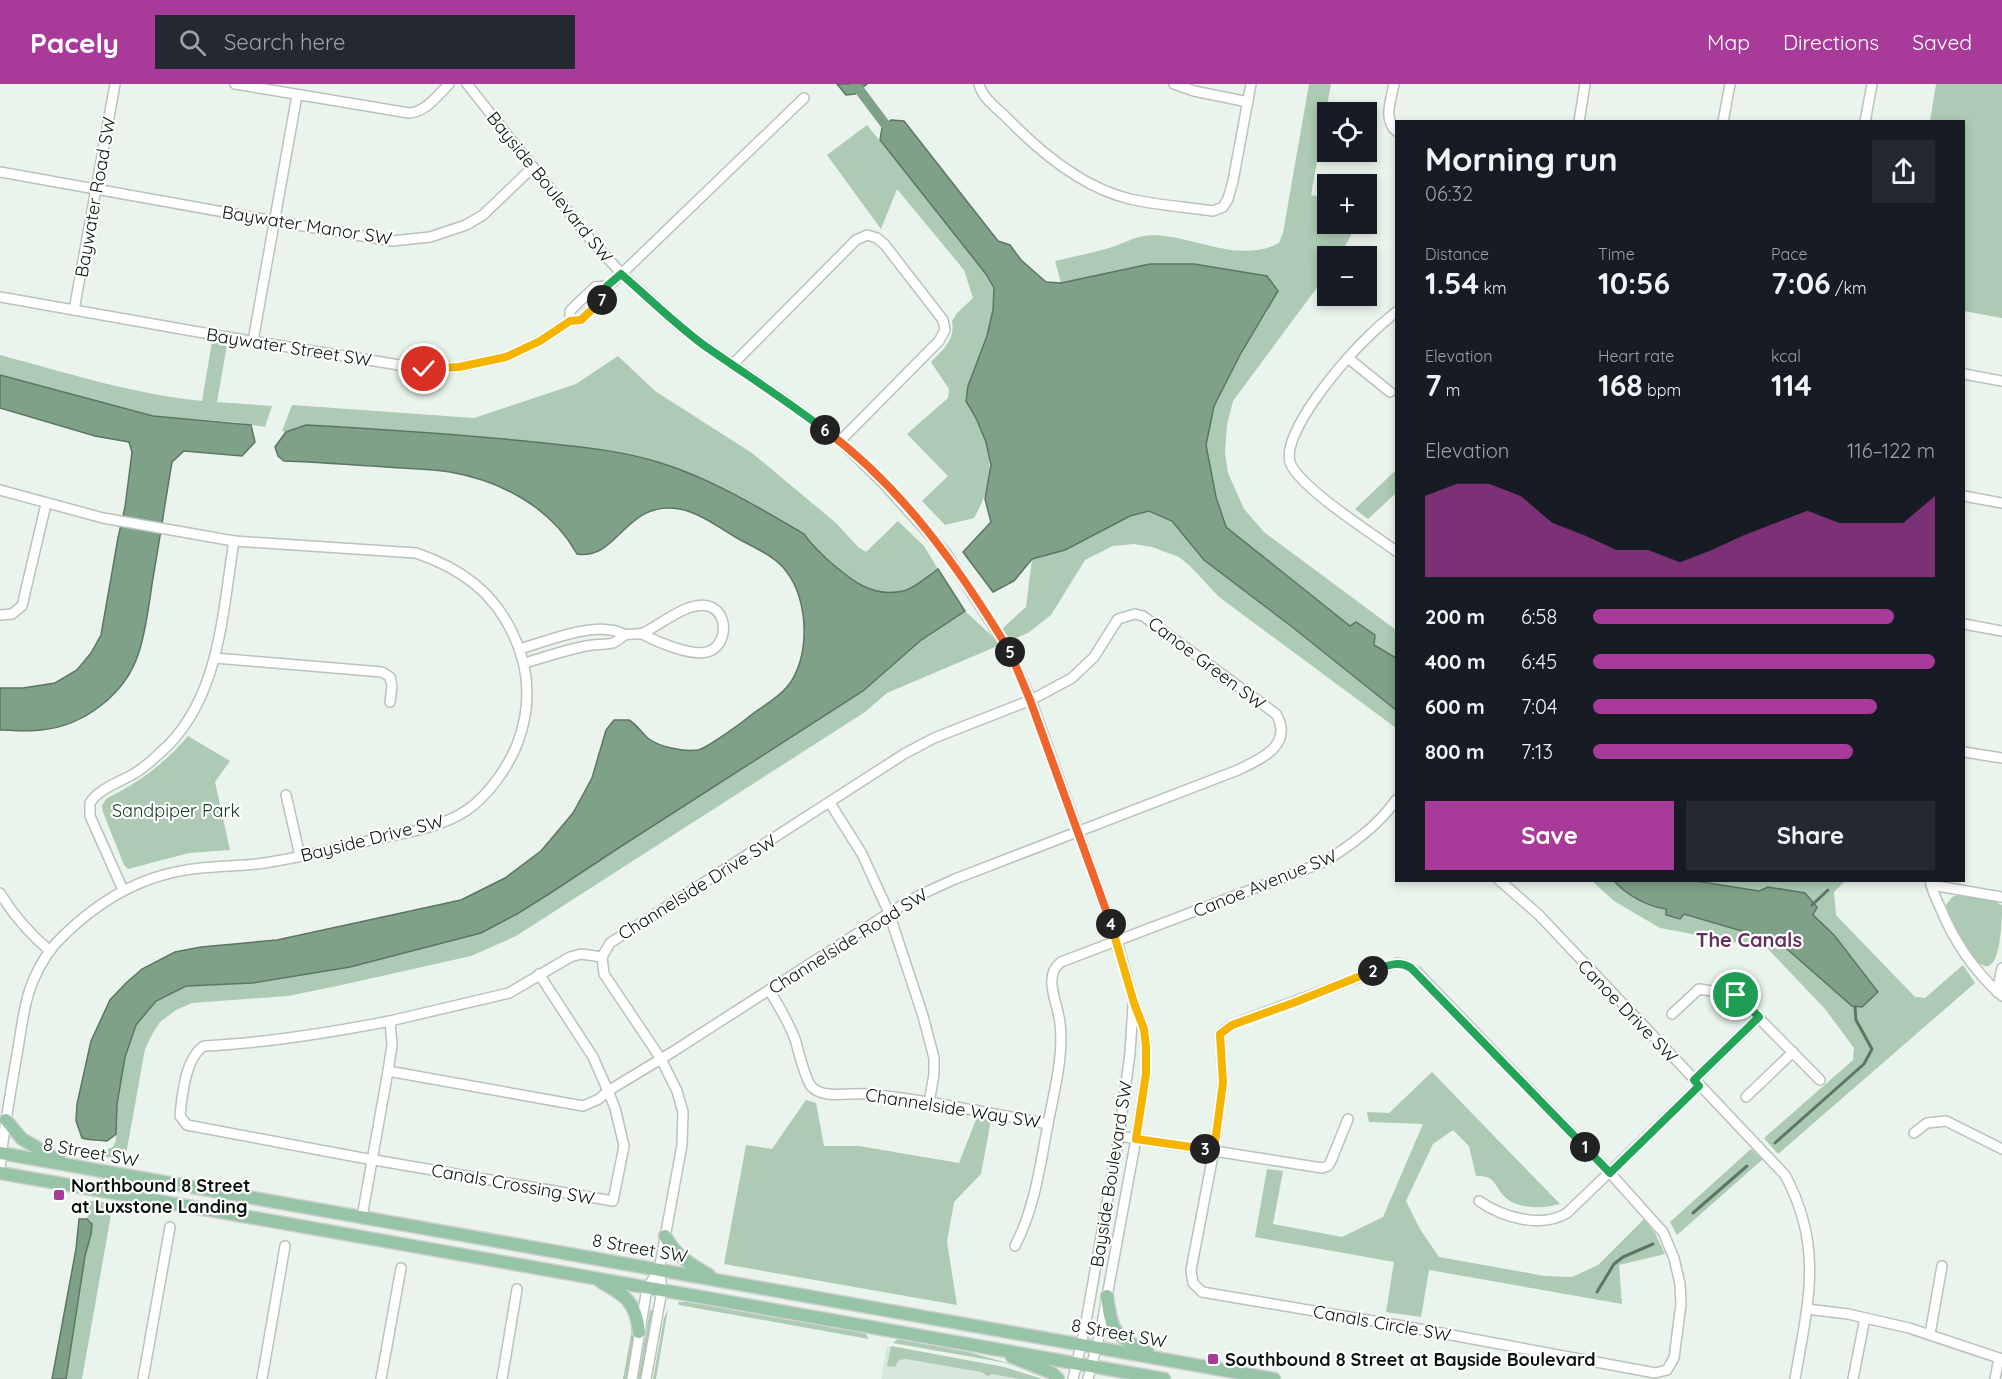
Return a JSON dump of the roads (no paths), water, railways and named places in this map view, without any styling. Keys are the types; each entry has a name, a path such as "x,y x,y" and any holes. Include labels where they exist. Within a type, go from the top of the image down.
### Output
{"main road":[{"path":"6,1120 27,1143 69,1166"},
{"name":"8 Street SW","path":"1,1154 1274,1379"},
{"name":"8 Street SW","path":"0,1171 1164,1379"},
{"path":"665,1236 681,1259 721,1281"},
{"path":"583,1276 602,1283 632,1302 638,1316 639,1332"},
{"path":"1107,1296 1111,1322 1118,1334 1155,1357"},
{"path":"991,1348 1052,1373 1058,1379"}],"street":[{"name":"Baywater Road SW","path":"74,310 115,84"},
{"path":"235,84 415,113 431,103 449,84"},
{"name":"Bayside Boulevard SW","path":"467,84 590,239 621,274 705,346 734,364 840,441 884,484 946,553 1010,651 1030,700 1117,941 1134,1003 1144,1029 1146,1047 1146,1074 1136,1139 1107,1296 1088,1379"},
{"path":"979,84 983,94 1025,136 1049,157 1090,184 1129,199 1213,211 1223,207 1231,190 1251,84"},
{"path":"1174,84 1194,91 1248,102"},
{"path":"1394,84 1388,115 1389,122 1395,131"},
{"path":"1579,120 1585,84"},
{"path":"1723,120 1730,84"},
{"path":"1865,120 1872,84"},
{"path":"253,341 297,95"},
{"name":"Baywater Street SW","path":"0,297 424,369 459,367 506,357 540,341 570,321 581,320 589,314 603,299 607,286 804,98"},
{"name":"Baywater Manor SW","path":"0,172 392,241 430,237 466,225 483,215 532,167"},
{"path":"734,364 856,240 867,235 877,238 885,245 943,320 945,330 939,341 840,441"},
{"name":"Baywater Street SW","path":"570,321 570,311 578,303 595,287 607,286"},
{"path":"1395,313 1368,336 1348,358 1303,416 1293,436 1290,450 1290,463 1305,482 1395,550"},
{"path":"1348,358 1390,392"},
{"path":"1965,375 2002,381"},
{"name":"Bayside Drive SW","path":"0,490 103,518 234,541 380,549 416,553 442,562 468,577 489,597 507,622 525,663 528,688 523,727 513,754 495,782 468,810 437,825 300,856 258,864 195,868 166,874 123,890 62,936 50,951 33,981 24,1010 0,1171"},
{"path":"1965,496 2002,503"},
{"path":"0,615 12,614 22,606 46,504"},
{"path":"123,890 90,816 90,803 100,792 136,772 163,751 185,724 202,697 215,658 234,541"},
{"path":"525,663 588,646 614,643 625,635 642,634 684,610 701,605 714,608 723,618 724,632 719,644 708,652 692,652 655,641 642,634"},
{"name":"Canoe Green SW","path":"1030,700 1072,678 1094,657 1118,619 1135,614 1153,623 1276,714 1281,722 1280,739 1275,748 1258,760 1238,770 1078,831"},
{"path":"1965,624 2002,631"},
{"path":"520,649 589,630 615,629 625,635"},
{"path":"215,658 382,672 390,677 392,686 390,702"},
{"name":"Channelside Drive SW","path":"659,1270 682,1145 683,1112 677,1091 661,1059 604,974 602,957 610,942 904,754 934,738 1030,700"},
{"path":"1965,752 2002,758"},
{"path":"286,795 300,856"},
{"path":"830,803 862,854 889,913 932,1046 934,1074 929,1103"},
{"name":"Canoe Avenue SW","path":"1117,941 1324,862 1348,848 1371,829 1395,804"},
{"name":"Channelside Road SW","path":"661,1059 922,894 1078,831"},
{"name":"Canoe Drive SW","path":"1501,882 1538,914 1785,1175 1796,1195 1805,1224 1810,1255 1807,1309 1795,1379"},
{"path":"1931,883 2002,897"},
{"path":"1931,883 1946,922 1966,957 1979,975 2000,994"},
{"path":"0,893 12,913 30,934 50,951"},
{"name":"Channelside Way SW","path":"769,990 794,1035 808,1081 815,1090 827,1094 865,1093 1048,1124 1060,1059 1061,1038 1060,1021 1051,982 1052,970 1061,962 1117,941"},
{"name":"Canals Crossing SW","path":"538,974 593,1057 615,1108 624,1146 614,1201 372,1160 187,1125 180,1116 183,1083 197,1050 204,1046 255,1044 390,1021 509,993 538,974 570,957 581,954 602,957"},
{"name":"Canals Circle SW","path":"1402,963 1417,972 1610,1173 1663,1232 1674,1258 1680,1284 1681,1304 1674,1359 1661,1373 1202,1292 1193,1283 1191,1270 1214,1150 1223,1083 1220,1034 1232,1025 1384,967 1402,963"},
{"path":"2000,994 2002,968"},
{"path":"1672,1014 1699,989 1736,995 1820,1080"},
{"name":"Bayside Boulevard SW","path":"1073,1379 1119,1136 1134,1003"},
{"path":"1479,1201 1502,1214 1522,1218 1550,1220 1567,1213 1610,1173 1759,1017"},
{"path":"362,1217 392,1045 390,1021"},
{"path":"1746,1097 1793,1052"},
{"path":"388,1071 583,1106 599,1099 608,1091 661,1059"},
{"path":"1119,1136 1322,1168 1328,1166 1331,1161 1348,1119"},
{"path":"1914,1133 1927,1123 1946,1121 2002,1149"},
{"path":"1015,1246 1032,1204 1048,1124"},
{"path":"143,1379 170,1227"},
{"path":"262,1379 285,1246"},
{"path":"1930,1334 1942,1266"},
{"path":"381,1379 401,1268"},
{"path":"632,1379 647,1288 659,1270"},
{"path":"646,1379 662,1290 659,1270"},
{"path":"502,1379 518,1289"},
{"path":"1807,1309 1865,1318 1930,1334 2000,1359 1995,1379"},
{"path":"1853,1379 1865,1318"}],"waterway":[{"path":"855,84 894,136"},
{"path":"1812,905 1828,890"},
{"path":"1775,1143 1864,1064 1872,1049 1856,1020 1855,1007"},
{"path":"1693,1213 1747,1166"},
{"path":"1597,1292 1614,1264 1623,1257 1653,1244"}],"place":[{"name":"Northbound 8 Street at Luxstone Landing","path":"59,1195"},
{"name":"Southbound 8 Street at Bayside Boulevard","path":"1213,1359"}],"district":[{"name":"The Canals","path":"1749,939"}],"park label":[{"name":"Sandpiper Park","path":"176,810"}]}
